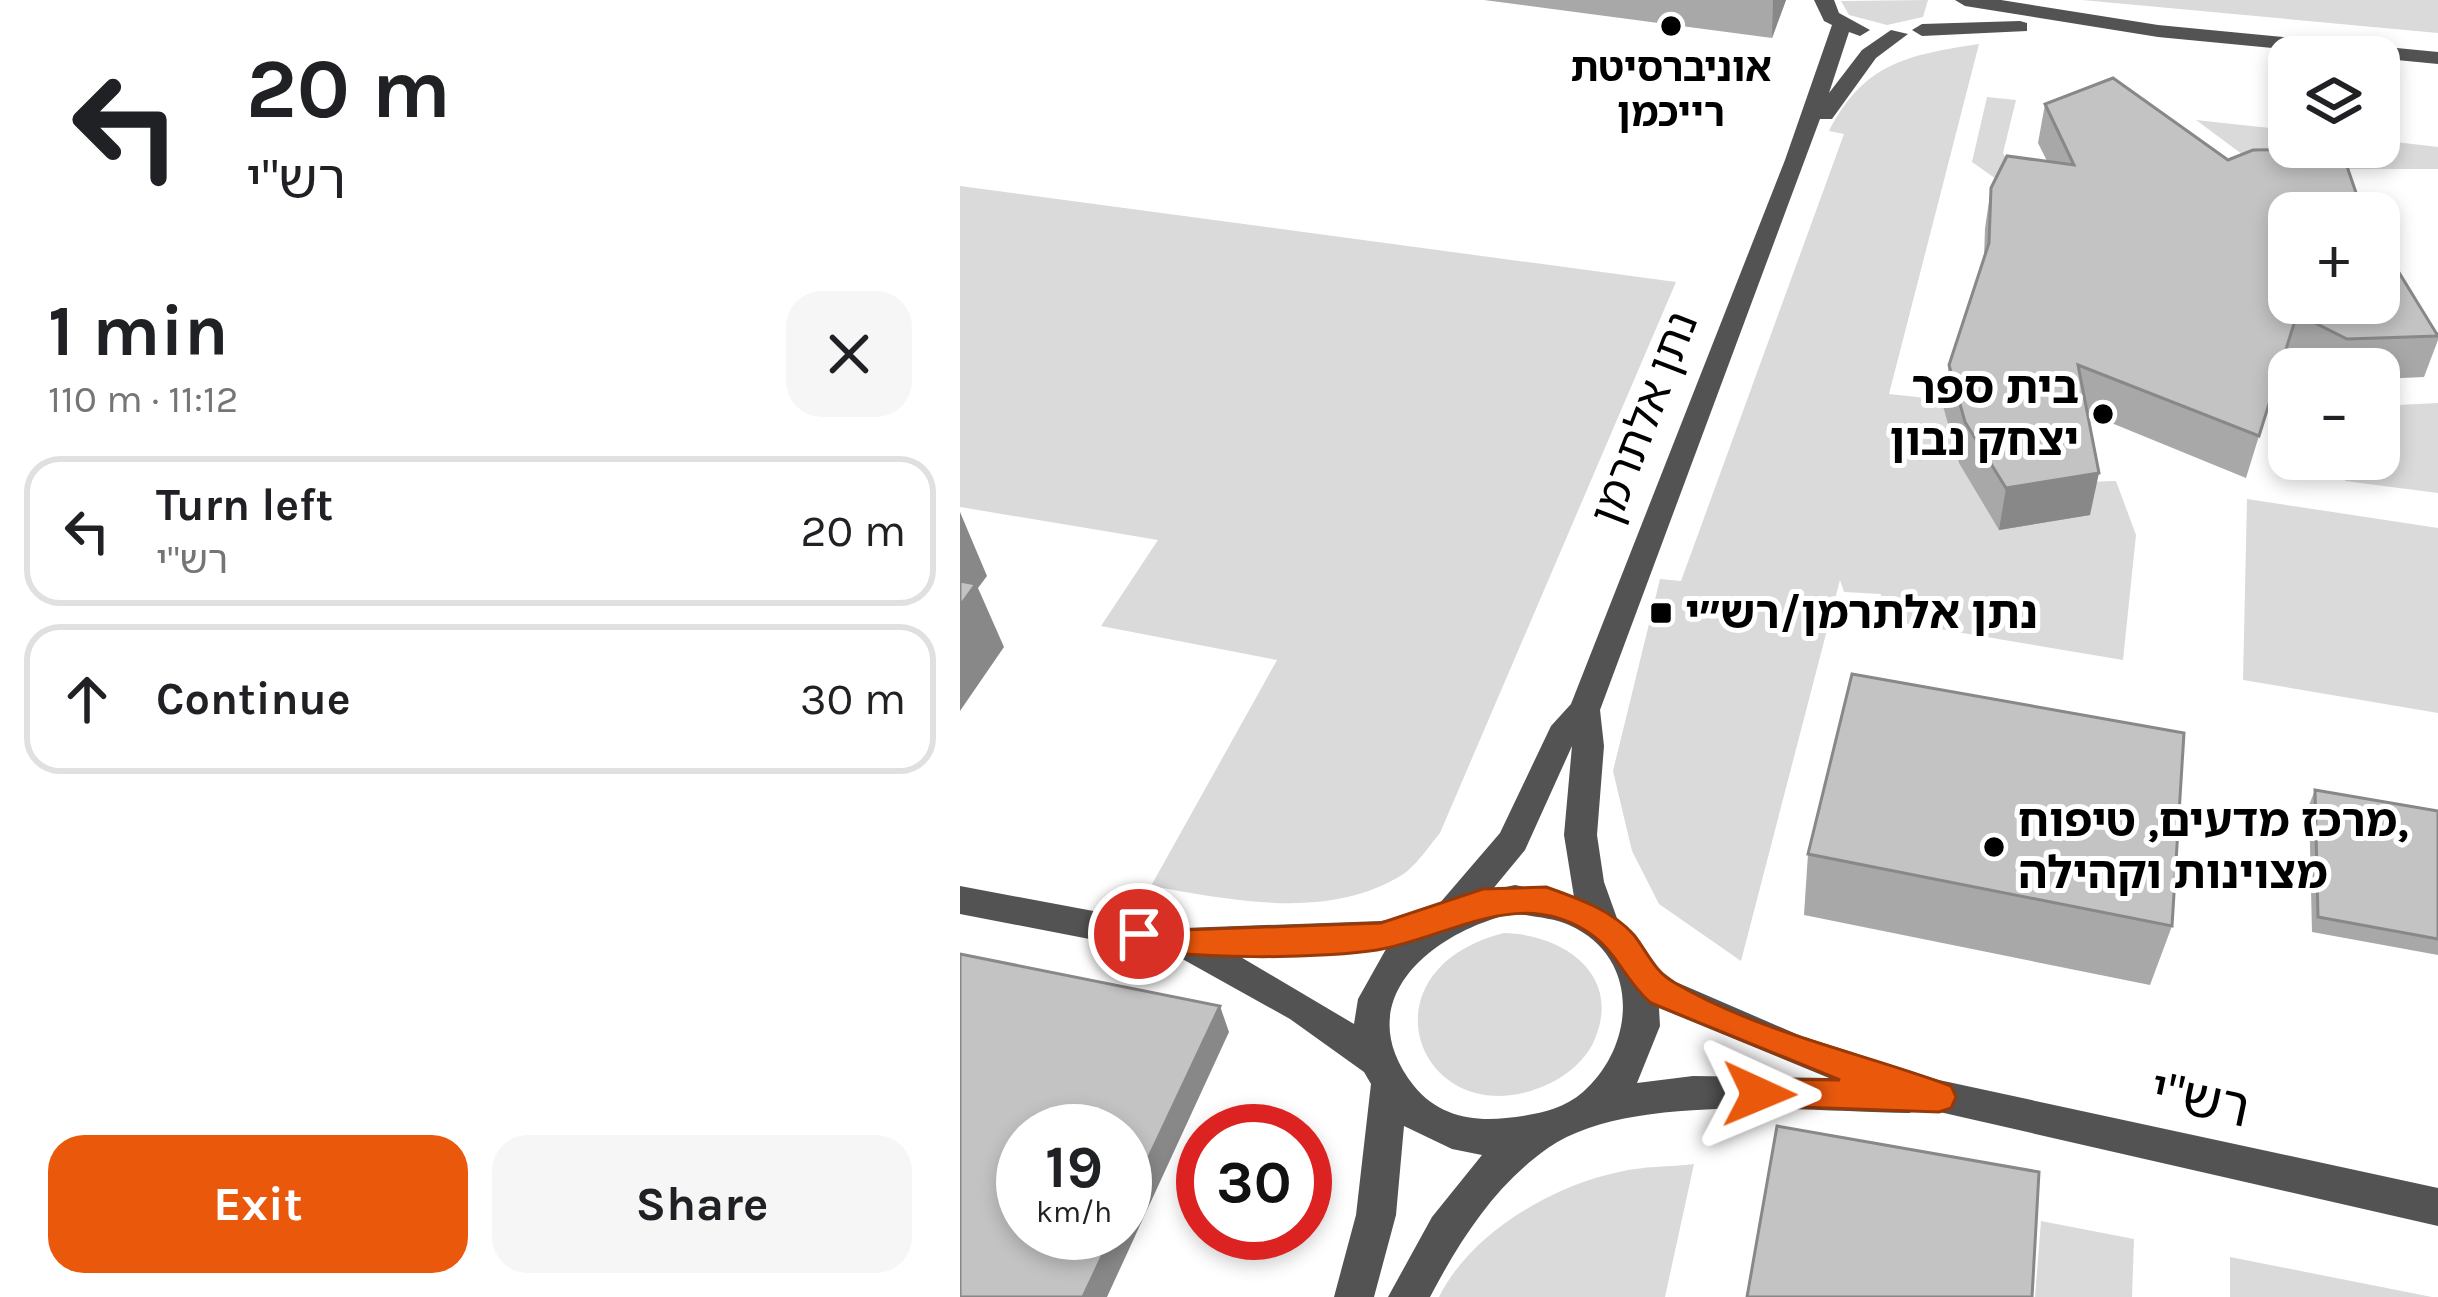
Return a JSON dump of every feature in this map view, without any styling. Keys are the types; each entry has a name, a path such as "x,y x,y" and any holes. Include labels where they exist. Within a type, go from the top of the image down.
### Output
{"street":[{"path":"1824,0 1842,23 1898,34 1983,26 2158,31"},
{"path":"1922,30 1943,20 1948,0"},
{"path":"1965,0 2158,31 2438,58"},
{"name":"נתן אלתרמן","path":"1443,918 1513,841 1562,734 1584,710 1796,160 1842,23"},
{"name":"נתן אלתרמן","path":"1796,160 1842,85 1869,54 1898,34"},
{"name":"נתן אלתרמן","path":"1584,710 1592,736 1580,811 1583,849 1587,892 1602,925"},
{"path":"960,900 1184,943 1381,936 1483,902 1546,900 1602,925 1625,947 1640,974 1646,1005 1642,1038 1630,1068 1593,1106 1502,1158 1468,1197 1408,1297"},
{"path":"1354,1297 1376,1215 1383,1073 1372,1023 1380,984 1403,949 1443,918"},
{"path":"1184,943 1304,1008 1383,1073 1411,1109 1472,1137 1545,1132"},
{"name":"רש\"י","path":"1640,974 1663,993 1794,1050 1939,1097 2438,1207"},
{"name":"רש\"י","path":"1593,1106 1693,1093 1939,1097"}],"shaded area":[{"path":"1928,0 1923,17 1887,25 1849,15 1841,1"},
{"path":"2082,0 2438,0 2438,33"},
{"path":"1979,44 1889,394 1945,400 1959,463 2084,482 2116,481 2136,535 2123,660 1879,619 1881,594 1844,592 1840,580 1741,961 1659,904 1632,851 1613,771 1660,579 1681,581 1844,134 1829,131 1857,90 1890,66"},
{"path":"1987,97 2016,100 2003,153 2019,182 2016,193 1972,162"},
{"path":"2196,120 2268,128 2268,168 2400,168 2400,142 2438,147 2438,169 2262,169"},
{"path":"960,186 1676,282 1440,833 1402,875 1343,898 1311,902 1246,901 1151,886 1277,660 1101,626 1158,540 960,507"},
{"path":"2438,403 2438,493 2345,481 2400,480 2400,405"},
{"path":"2247,499 2438,528 2438,713 2243,680"},
{"path":"1504,933 1545,940 1580,960 1600,993 1601,1013 1592,1044 1568,1072 1544,1086 1501,1096 1465,1089 1438,1070 1422,1043 1418,1012 1430,980 1458,953"},
{"path":"1694,1164 1665,1297 1439,1297 1453,1274 1492,1233 1540,1201 1619,1172"},
{"path":"2041,1221 2134,1239 2132,1297 2035,1297"},
{"path":"2230,1257 2432,1297 2230,1297"}],"building":[{"path":"2113,78 2228,160 2268,150 2268,168 2348,168 2356,192 2268,192 2268,324 2294,324 2286,348 2268,348 2268,407 2259,436 2078,365 2099,473 2006,488 1965,422 1949,365 1989,243 1991,188 2007,156 2074,165 2045,104"},
{"path":"2400,274 2438,336 2347,339 2317,324 2400,324"},
{"path":"960,581 976,584 960,606"},
{"path":"1852,674 2184,733 2172,926 1808,854"},
{"path":"2315,790 2438,811 2438,939 2318,917"},
{"path":"960,954 1220,1006 1152,1151 1152,1104 996,1104 996,1260 1100,1260 1083,1297 960,1297"},
{"path":"1777,1126 2039,1172 2032,1297 1747,1297"}],"place":[{"name":"אוניברסיטת רייכמן","path":"1671,26"},
{"name":"בית ספר יצחק נבון","path":"2103,414"},
{"name":"נתן אלתרמן/רש״י","path":"1661,613"},
{"name":"מרכז מדעים, טיפוח, מצוינות וקהילה","path":"1994,847"}],"route":[{"path":"1139,934 1184,943 1381,936 1435,922 1483,902 1546,900 1576,909 1602,925 1625,947 1640,974 1663,993 1794,1050 1939,1097 1759,1094"}]}
